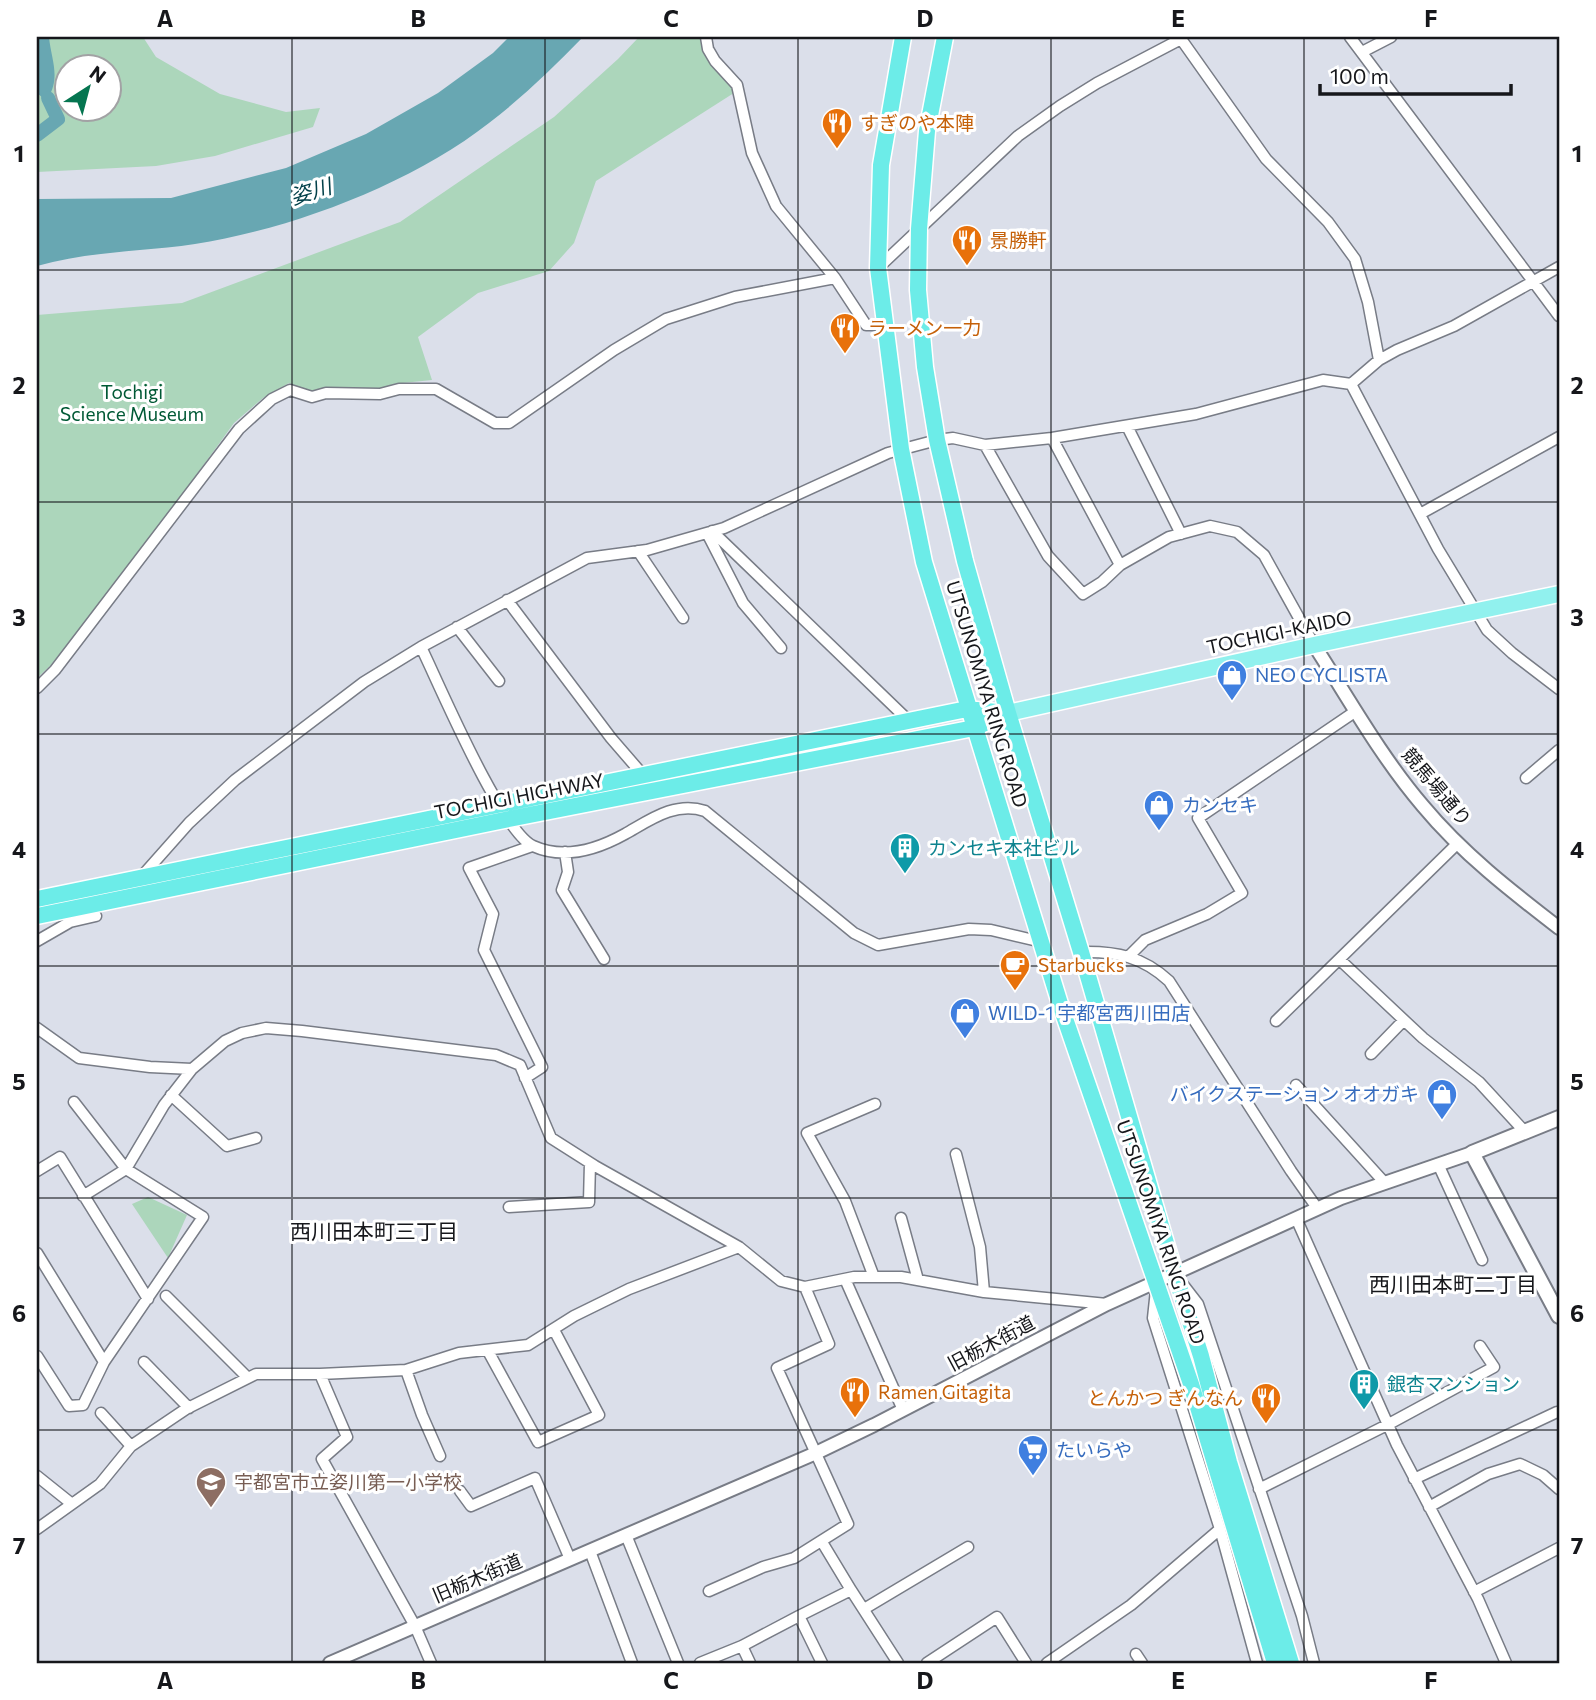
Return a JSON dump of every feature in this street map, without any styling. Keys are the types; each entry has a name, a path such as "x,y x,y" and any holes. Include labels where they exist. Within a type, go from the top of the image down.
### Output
{"highway":[{"name":"UTSUNOMIYA RING ROAD","path":"903,37 881,165 878,268 901,449 923,562 1066,1020 1191,1384 1276,1651 1291,1663"},
{"name":"UTSUNOMIYA RING ROAD","path":"945,37 927,131 919,229 918,290 925,367 937,440 965,561 1008,713 1201,1356 1276,1651"},
{"name":"TOCHIGI HIGHWAY","path":"37,899 967,709 1008,713"},
{"name":"TOCHIGI HIGHWAY","path":"37,916 509,819 974,728 1008,713"}],"main road":[{"name":"TOCHIGI-KAIDO","path":"1008,713 1559,594"},
{"name":"旧栃木街道","path":"1472,1153 1559,1118"},
{"path":"1472,1153 1559,1316"}],"street":[{"path":"706,37 708,49 715,61 737,85 752,153 776,206 835,278 866,325 884,325"},
{"path":"1350,37 1559,316"},
{"path":"1362,52 1391,37"},
{"path":"878,268 1018,136 1097,83 1180,38 1266,159 1328,222 1355,259 1368,302 1379,360"},
{"path":"139,879 189,823 235,780 364,682 421,647 587,558 638,551 709,532 901,449 937,440 953,438 985,445 1052,438 1196,414 1322,380 1351,384 1379,360 1396,350 1454,326 1559,267"},
{"path":"37,688 55,670 239,429 272,399 290,390 312,397 326,393 380,394 399,389 436,389 495,423 509,424 614,350 666,319 735,297 835,278"},
{"path":"1351,384 1420,514 1487,630 1511,653 1559,689"},
{"path":"1127,426 1181,534"},
{"path":"1420,514 1559,437"},
{"path":"1052,438 1120,565"},
{"path":"985,445 1048,556 1083,594 1102,582 1120,565 1169,537 1210,526 1237,532 1264,555 1314,645"},
{"path":"709,532 743,603 781,648"},
{"path":"709,532 909,721"},
{"path":"638,551 683,618"},
{"path":"507,600 611,738 643,775"},
{"path":"457,627 499,681"},
{"name":"競馬場通り","path":"1314,645 1399,776 1423,806 1458,843 1559,928"},
{"path":"421,647 489,789 509,819 532,846"},
{"path":"1128,957 1145,940 1207,915 1242,893 1198,818 1356,711"},
{"path":"1526,778 1559,750"},
{"path":"525,1078 542,1067 484,950 493,914 469,868 532,846 565,852 605,845 660,814 682,807 696,808 705,811 854,933 878,945 969,929 991,930 1042,942"},
{"path":"1276,1021 1458,843"},
{"path":"565,852 568,872 562,890 604,959"},
{"path":"37,941 70,922 96,916"},
{"path":"1081,952 1112,952 1148,963 1169,981 1317,1208"},
{"path":"1340,961 1403,1021 1479,1082 1526,1133"},
{"path":"1371,1054 1403,1021"},
{"path":"37,1028 79,1058 192,1069"},
{"path":"83,1196 126,1169 171,1095 192,1069 225,1041 242,1033 266,1028 302,1031 496,1055 520,1065 551,1138 739,1247 781,1281 805,1287 874,1276 918,1280 984,1292 1107,1304"},
{"path":"1296,1085 1384,1182"},
{"path":"171,1095 227,1146 256,1138"},
{"path":"37,1356 68,1406 83,1405 104,1362 203,1217 126,1169 74,1102"},
{"path":"874,1276 845,1201 807,1133 875,1104"},
{"name":"旧栃木街道","path":"330,1663 816,1453 1107,1304 1317,1208 1472,1153"},
{"path":"956,1154 980,1247 984,1292"},
{"path":"37,1171 60,1157 148,1299"},
{"path":"509,1207 590,1202 590,1163"},
{"path":"1438,1164 1482,1260"},
{"path":"901,1218 918,1280"},
{"path":"1296,1218 1387,1424 1474,1592 1506,1663"},
{"path":"37,1529 100,1484 131,1446 189,1408 256,1374 406,1370 459,1353 527,1345 574,1316 629,1289 739,1247"},
{"path":"37,1253 104,1362"},
{"path":"1175,1274 1198,1304 1314,1663"},
{"path":"845,1279 903,1410"},
{"path":"1157,1282 1153,1318 1220,1530 1257,1663"},
{"path":"709,1591 763,1567 794,1558 848,1524 777,1368 829,1344 805,1287"},
{"path":"166,1296 248,1378"},
{"path":"488,1351 538,1441 599,1415 554,1330"},
{"path":"1259,1489 1494,1367 1480,1346"},
{"path":"144,1362 189,1408"},
{"path":"406,1370 440,1455"},
{"path":"320,1374 347,1437 322,1460 415,1626 430,1663"},
{"path":"1414,1479 1557,1412"},
{"path":"101,1413 131,1446"},
{"path":"1429,1507 1488,1474 1520,1464 1543,1475 1559,1489"},
{"path":"37,1476 72,1504"},
{"path":"460,1491 471,1507 535,1478 570,1559"},
{"path":"1047,1663 1131,1605 1220,1530"},
{"path":"626,1535 678,1663"},
{"path":"822,1542 898,1663"},
{"path":"864,1609 968,1546"},
{"path":"1474,1592 1559,1548"},
{"path":"590,1551 632,1663"},
{"path":"700,1663 742,1646 851,1590"},
{"path":"799,1616 822,1663"},
{"path":"927,1663 997,1617 1026,1663"},
{"path":"742,1646 750,1663"}],"green space":[{"path":"37,37 143,37 156,57 220,94 286,112 320,108 313,127 215,156 156,166 37,172"},
{"name":"Tochigi Science Museum","path":"639,37 703,37 737,91 596,181 574,243 549,271 478,293 418,337 432,380 393,384 378,391 323,389 310,392 289,383 263,398 234,423 142,550 50,666 37,678 37,315 182,303 400,222 554,117"},
{"path":"148,1197 187,1215 168,1258 132,1204"}],"water":[{"path":"37,37 49,37 52,90 48,98 37,93"},
{"name":"姿川","path":"509,37 583,37 538,82 489,123 424,166 387,184 310,215 232,237 175,247 76,257 37,266 37,199 171,198 286,168 366,134 438,93 493,53"}],"waterway":[{"path":"37,135 58,119 48,98"}],"place":[{"name":"すぎのや本陣","path":"837,150"},
{"name":"景勝軒","path":"967,267"},
{"name":"ラーメン一力","path":"845,355"},
{"name":"NEO CYCLISTA","path":"1232,702"},
{"name":"カンセキ","path":"1159,832"},
{"name":"カンセキ本社ビル","path":"905,875"},
{"name":"Starbucks","path":"1015,992"},
{"name":"WILD-1 宇都宮西川田店","path":"965,1040"},
{"name":"バイクステーション オオガキ","path":"1442,1121"},
{"name":"銀杏マンション","path":"1364,1411"},
{"name":"Ramen Gitagita","path":"855,1419"},
{"name":"とんかつ ぎんなん","path":"1266,1425"},
{"name":"たいらや","path":"1033,1477"},
{"name":"宇都宮市立姿川第一小学校","path":"211,1509"}],"district":[{"name":"西川田本町三丁目","path":"374,1232"},
{"name":"西川田本町二丁目","path":"1453,1285"}]}
